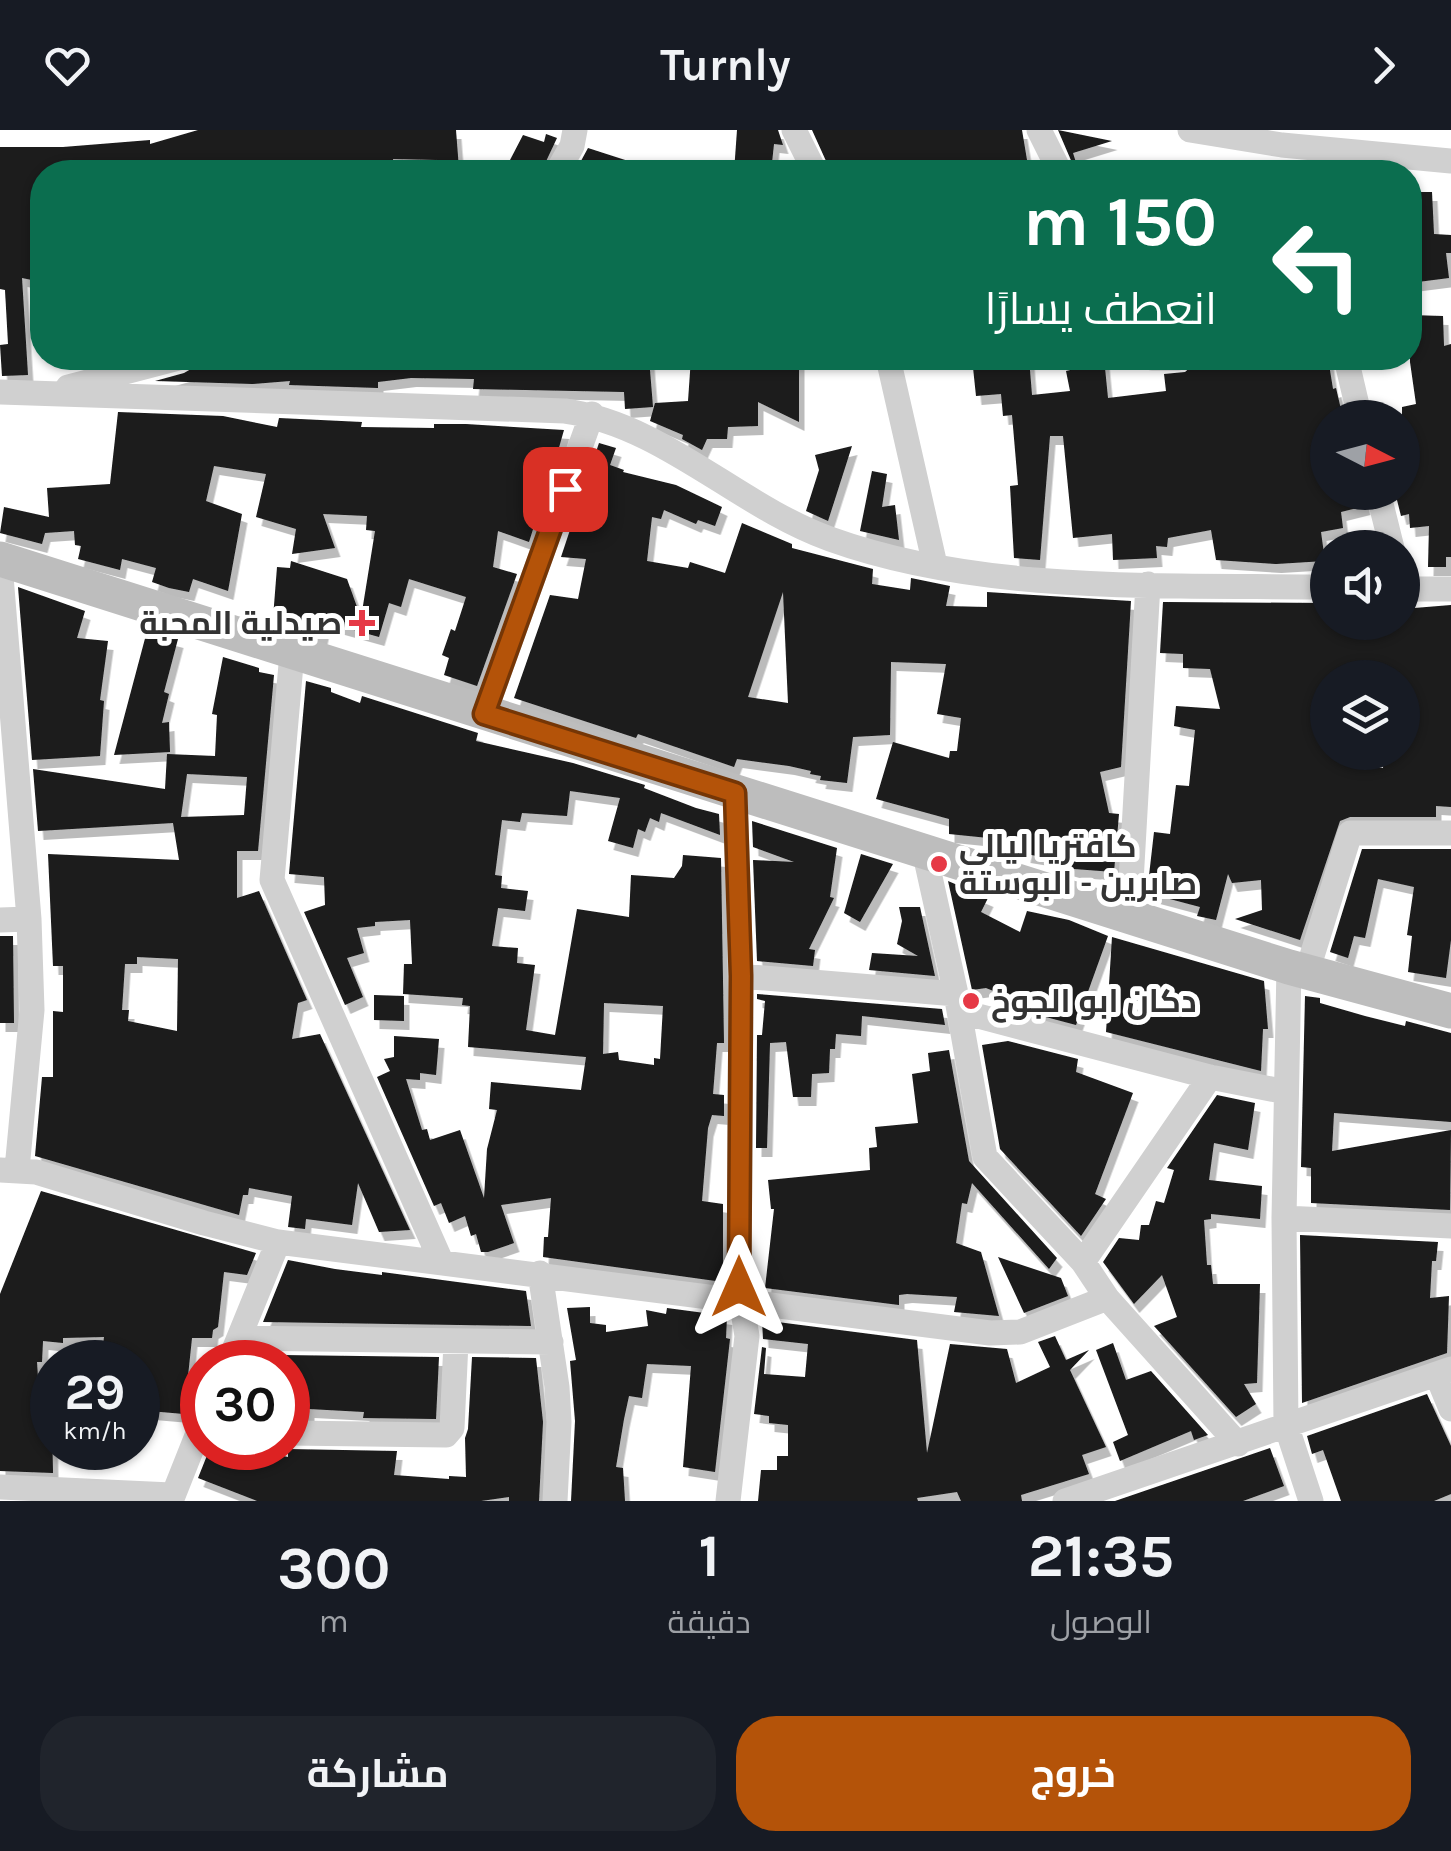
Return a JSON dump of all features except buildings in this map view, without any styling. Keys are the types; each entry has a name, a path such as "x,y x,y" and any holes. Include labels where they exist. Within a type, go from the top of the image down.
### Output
{"street":[{"path":"564,160 575,130"},
{"path":"794,130 809,160"},
{"path":"1039,130 1054,160"},
{"path":"1190,130 1345,160"},
{"path":"1422,162 1451,162"},
{"path":"44,394 134,370"},
{"path":"891,370 935,566"},
{"path":"1349,370 1356,400"},
{"path":"0,392 592,414 643,436 824,537 892,558 1007,576 1310,588"},
{"path":"484,714 592,414"},
{"path":"1107,1298 1008,1334 278,1242 36,1172 8,1170 32,1029 29,919 8,750 0,562 1298,970 1451,1011"},
{"path":"1130,917 1148,584"},
{"path":"1420,588 1451,588"},
{"path":"292,653 272,880 441,1260"},
{"path":"728,1501 747,1336 742,1302 741,976 735,793"},
{"path":"1311,1501 1286,1426 1286,1092 1298,970 1350,834 1451,833"},
{"path":"924,850 958,1002 985,1157 1083,1262 1107,1298 1238,1444"},
{"path":"0,920 29,919"},
{"path":"741,976 958,1002 1210,1077 1286,1092"},
{"path":"1083,1262 1210,1077"},
{"path":"1284,1218 1451,1226"},
{"path":"278,1242 240,1338 551,1342"},
{"path":"540,1273 559,1422 555,1501"},
{"path":"310,1433 446,1435 452,1428 456,1342"},
{"path":"1066,1501 1115,1494 1286,1426 1444,1372 1451,1410"},
{"path":"0,1487 171,1498 183,1470"}],"place":[{"name":"صيدلية المحبة","path":"362,623"},
{"name":"كافتريا ليالي صابرين - البوستة","path":"939,864"},
{"name":"دكان ابو الجوخ","path":"971,1001"}],"route":[{"path":"565,489 484,714 735,793 741,976 739,1287"}]}
